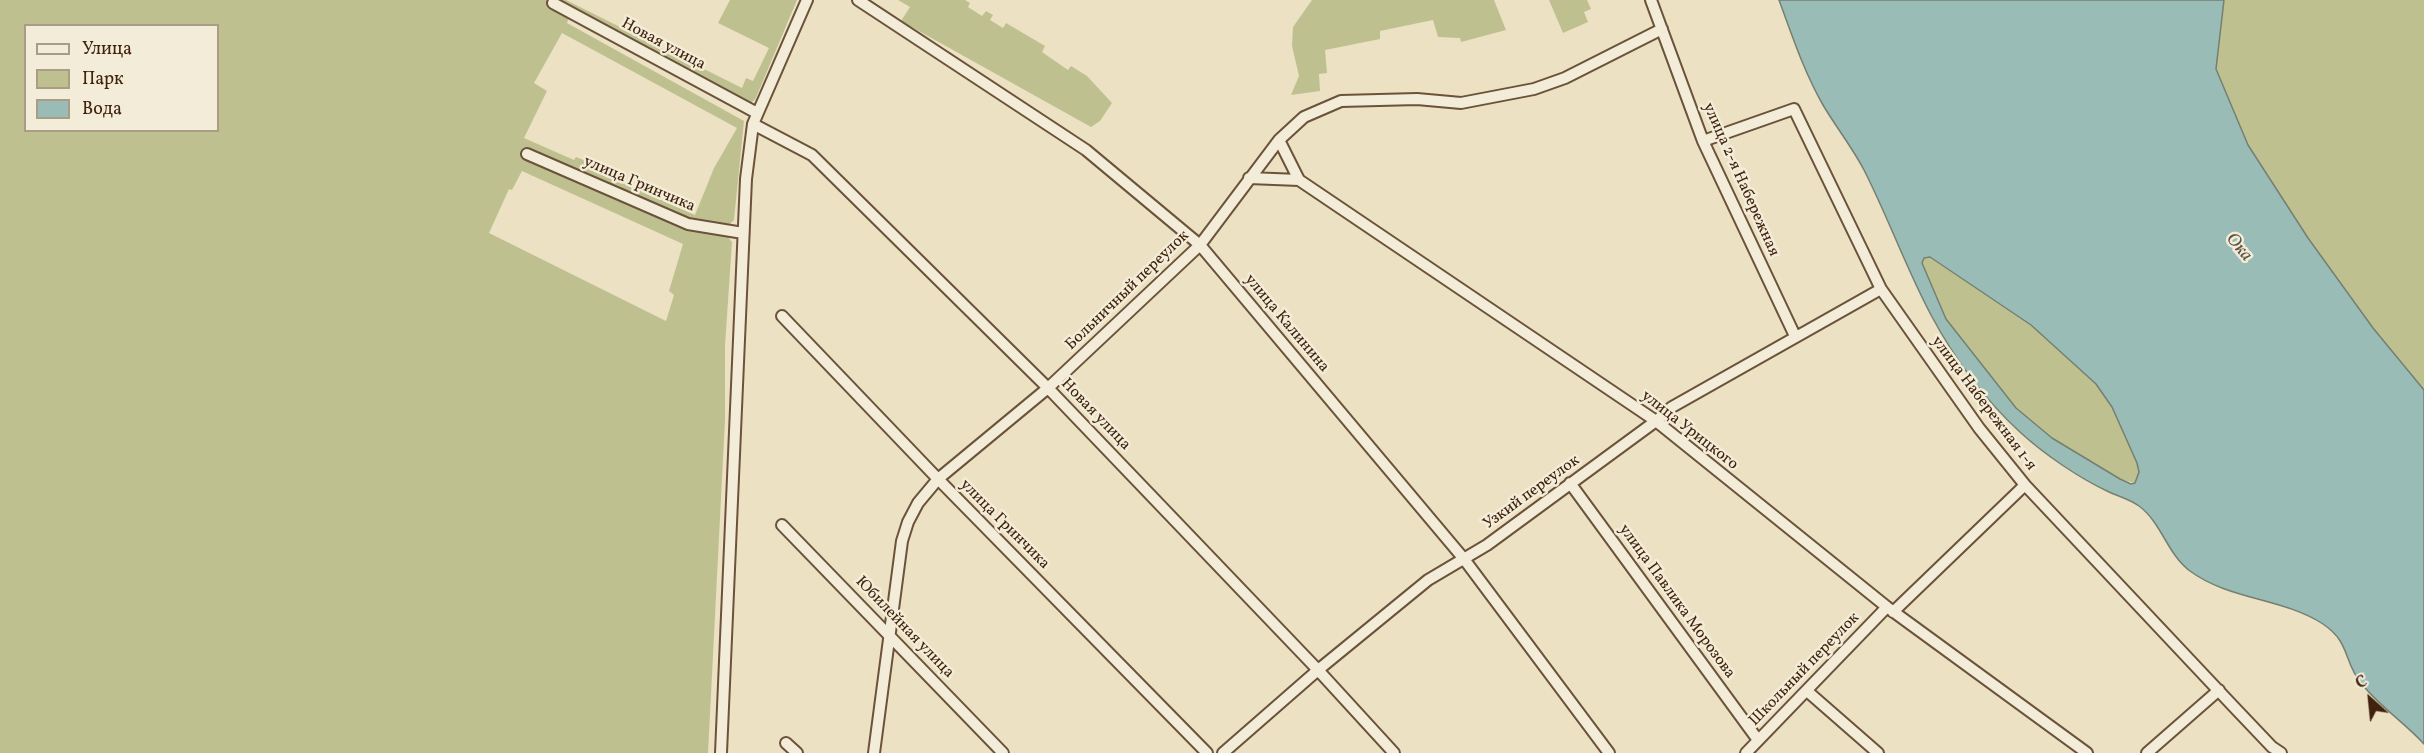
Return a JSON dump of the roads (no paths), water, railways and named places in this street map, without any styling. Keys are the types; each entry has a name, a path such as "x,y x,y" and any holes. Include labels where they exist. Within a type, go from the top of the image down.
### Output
{"street":[{"path":"721,753 746,178 753,124 807,0"},
{"name":"улица Калинина","path":"858,0 1086,150 1200,245 1464,559 1609,753"},
{"name":"улица 2-я Набережная","path":"1651,0 1703,141 1795,336"},
{"name":"Новая улица","path":"554,3 757,113"},
{"name":"Больничный переулок","path":"874,753 902,542 908,522 918,503 938,479 1048,388 1200,245 1279,140 1304,117 1341,101 1417,99 1461,103 1534,89 1565,78 1662,29"},
{"name":"улица Набережная 1-я","path":"1703,141 1794,109 1881,289 1979,428 2025,484 2272,747 2281,753"},
{"name":"Новая улица","path":"753,124 812,155 1048,388 1318,670 1394,753"},
{"path":"1249,178 1299,180 1279,140"},
{"name":"улица Гринчика","path":"526,154 688,224 743,233"},
{"name":"улица Урицкого","path":"1299,180 1656,421 1890,610 2087,753"},
{"name":"Узкий переулок","path":"1223,753 1318,670 1428,580 1487,545 1672,407 1881,289"},
{"name":"улица Гринчика","path":"782,316 938,479 1207,753"},
{"name":"улица Павлика Морозова","path":"1570,483 1758,740"},
{"name":"Школьный переулок","path":"1746,753 1890,610 2025,484"},
{"name":"Юбилейная улица","path":"782,525 1003,753"},
{"path":"2147,753 2219,690"},
{"path":"1807,691 1878,753"},
{"path":"786,743 797,753"}],"water":[{"name":"Ока","path":"1779,0 2224,0 2216,69 2248,145 2308,238 2373,328 2424,390 2424,744 2361,683 2351,667 2343,645 2332,631 2307,615 2205,581 2182,564 2153,521 2139,506 2096,486 2062,465 2030,441 1995,407 1960,363 1931,315 1864,170 1816,92 1804,67","holes":["1930,257 2031,325 2096,384 2112,407 2137,463 2139,472 2135,483 2131,484 2120,479 2052,438 2016,408 1946,319 1922,263 1924,258"]}]}
